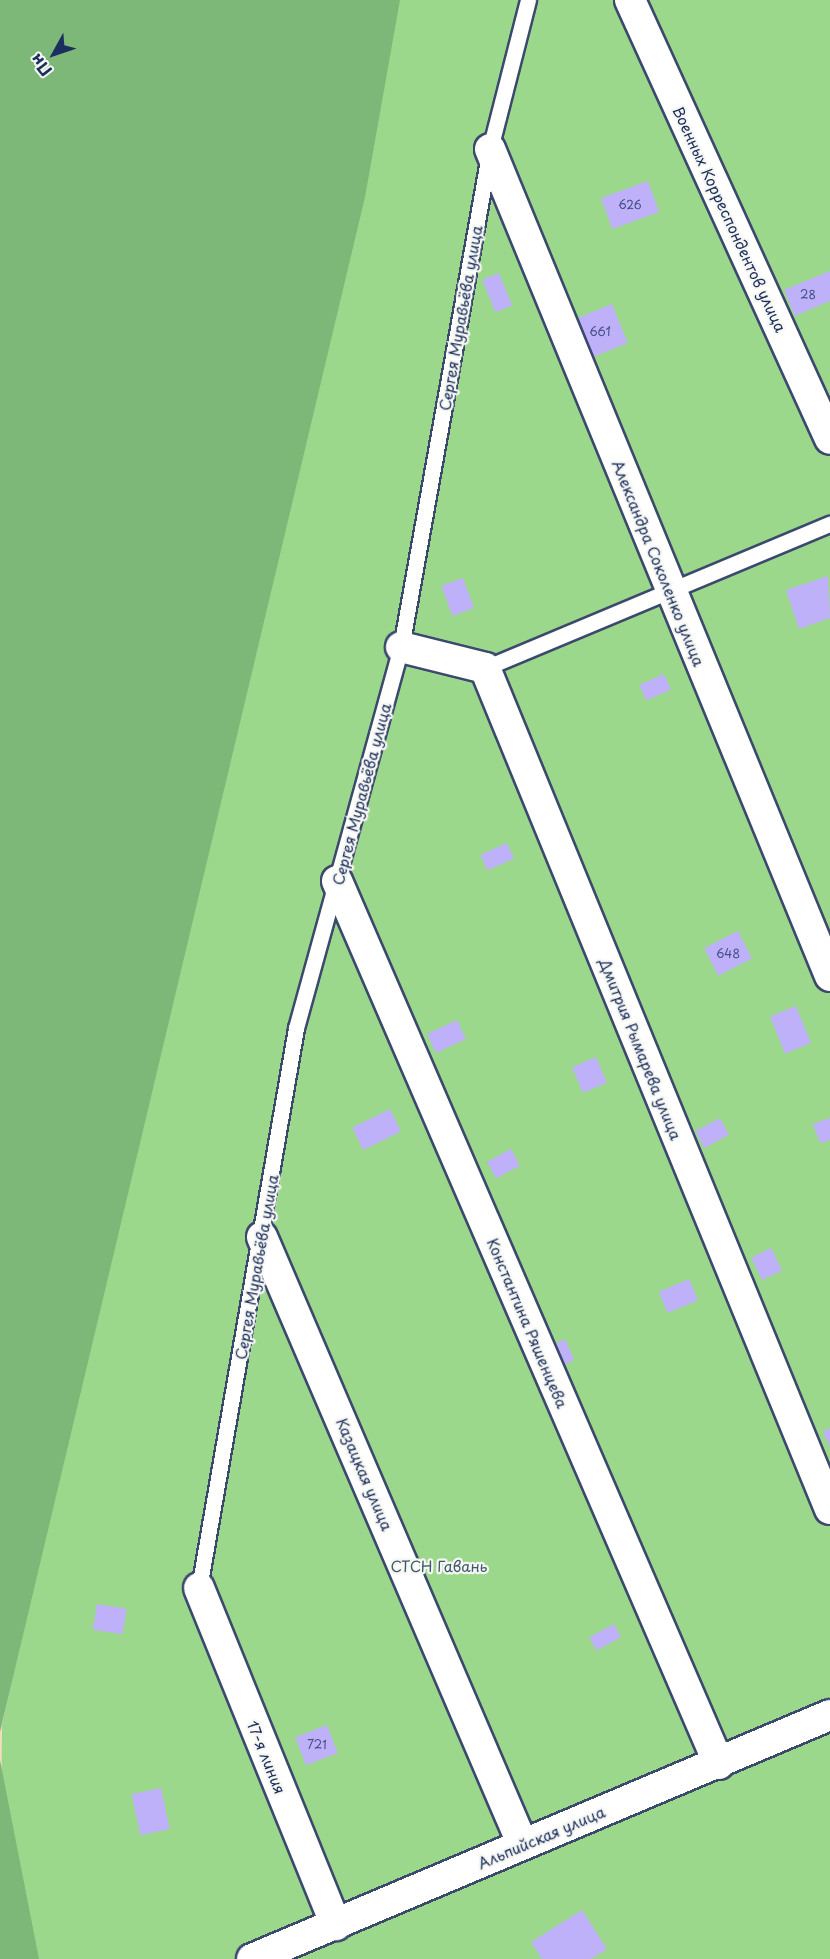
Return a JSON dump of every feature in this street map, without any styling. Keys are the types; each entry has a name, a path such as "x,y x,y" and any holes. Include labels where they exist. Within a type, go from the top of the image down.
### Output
{"street":[{"name":"Военных Корреспондентов улица","path":"630,0 830,439"},
{"name":"Александра Соколенко улица","path":"490,149 830,976"},
{"path":"401,647 485,668"},
{"name":"Дмитрия Рымарева улица","path":"485,668 830,1509"},
{"name":"Константина Ряшенцева","path":"337,881 719,1764"},
{"name":"Казацкая улица","path":"262,1237 522,1843"},
{"name":"17-я линия","path":"199,1588 336,1925"},
{"name":"Альпийская улица","path":"252,1959 336,1925 522,1843 719,1764 830,1715"}],"lane":[{"name":"Сергея Муравьёва улица","path":"199,1588 262,1237 296,1028 401,647 490,149 528,0"},
{"path":"485,668 669,588 830,524"}],"green space":[{"path":"0,0 400,0 365,197 0,1732"},
{"name":"СТСН Гавань","path":"391,0 830,0 830,1959 0,1959 2,1725"},
{"path":"0,1760 39,1959 0,1959"}],"building":[{"path":"648,181 659,212 612,229 601,198"},
{"path":"830,271 830,301 795,316 784,290"},
{"path":"499,273 512,305 495,312 482,280"},
{"path":"612,304 628,343 587,359 571,320"},
{"path":"828,576 830,618 799,629 786,590"},
{"path":"463,578 474,608 452,616 441,586"},
{"path":"664,674 671,690 646,701 639,685"},
{"path":"507,843 514,859 487,870 481,855"},
{"path":"738,931 752,959 718,976 704,948"},
{"path":"796,1006 811,1043 785,1054 770,1016"},
{"path":"457,1020 466,1039 436,1053 427,1034"},
{"path":"596,1057 607,1083 583,1093 572,1067"},
{"path":"390,1109 401,1131 363,1150 352,1127"},
{"path":"720,1118 729,1135 704,1148 695,1131"},
{"path":"830,1118 830,1140 820,1143 813,1124"},
{"path":"511,1149 520,1166 496,1178 487,1162"},
{"path":"771,1248 782,1270 762,1280 751,1258"},
{"path":"689,1279 698,1300 668,1313 659,1292"},
{"path":"565,1339 574,1360 561,1367 553,1345"},
{"path":"830,1428 830,1447 823,1432"},
{"path":"97,1604 127,1609 123,1634 93,1630"},
{"path":"614,1624 621,1637 596,1650 589,1637"},
{"path":"327,1725 338,1753 306,1765 295,1737"},
{"path":"161,1788 170,1829 140,1835 132,1794"},
{"path":"582,1910 607,1949 591,1959 542,1959 531,1942"}]}
